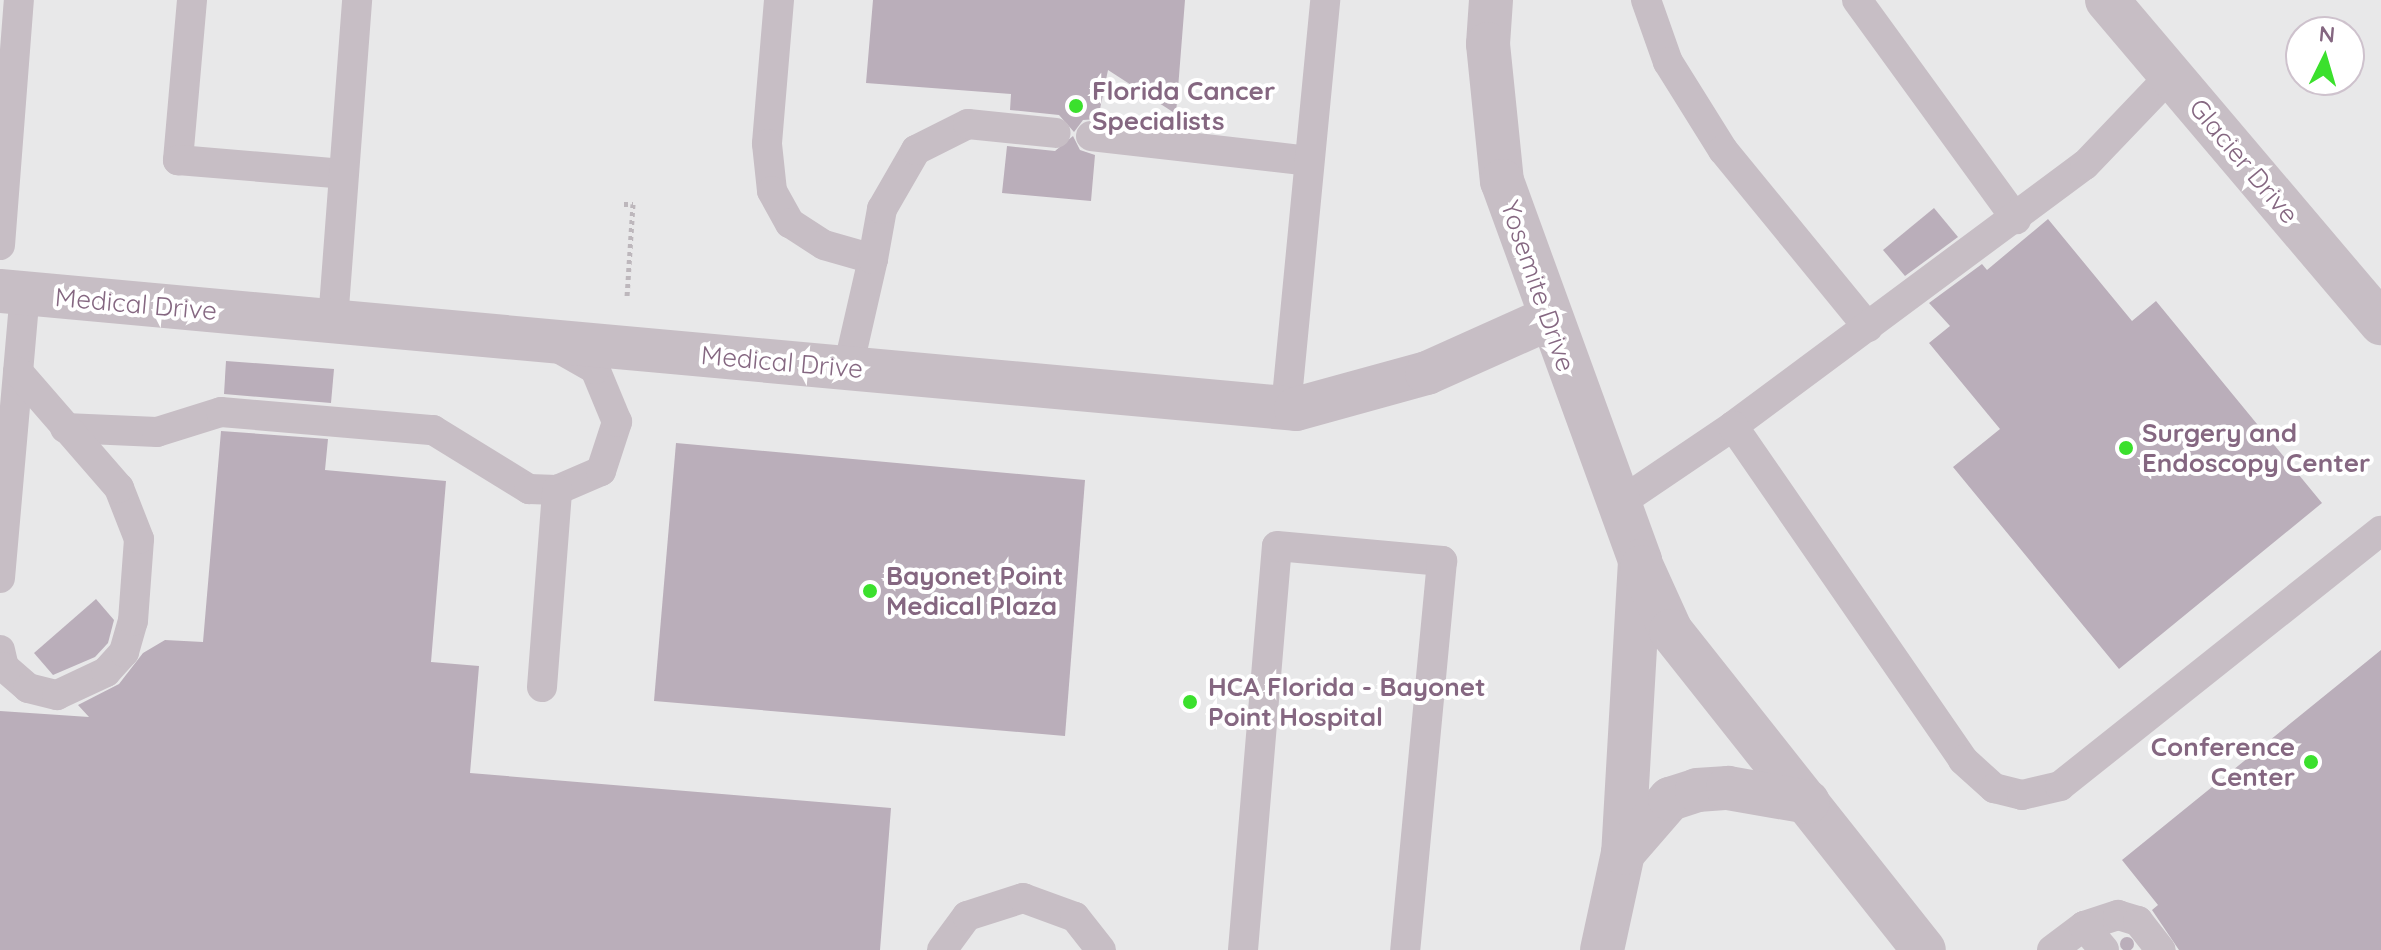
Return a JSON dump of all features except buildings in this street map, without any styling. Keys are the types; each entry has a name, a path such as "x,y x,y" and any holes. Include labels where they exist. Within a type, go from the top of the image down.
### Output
{"street":[{"name":"Yosemite Drive","path":"1491,0 1488,44 1502,181 1615,506 1671,631 1924,950"},
{"name":"Glacier Drive","path":"2107,0 2381,323"},
{"name":"Medical Drive","path":"12,292 1286,408 1427,373 1548,319"},
{"name":"Yosemite Drive","path":"1602,950 1623,853 1640,561"},
{"path":"1623,853 1670,799 1697,790 1728,788 1808,802"}],"lane":[{"path":"0,245 19,0"},
{"path":"192,0 178,160 343,174"},
{"path":"333,321 357,0"},
{"path":"779,0 767,144 772,191 801,230 873,259"},
{"path":"1286,408 1325,0"},
{"path":"1646,0 1668,62 1723,150 1868,327"},
{"path":"1857,0 2016,219"},
{"path":"1615,506 1733,426 2016,219 2085,165 2171,75"},
{"path":"848,368 882,209 916,150 968,124 1056,133"},
{"path":"1091,136 1309,161"},
{"path":"0,578 18,372 12,292"},
{"path":"65,428 157,432 221,412 433,430 529,489 557,490 601,471 617,422 595,369 534,339"},
{"path":"0,650 4,667 28,688 57,695 81,690 124,652 133,621 139,539 130,512 18,372"},
{"path":"1733,426 1963,760 1994,788 2022,795 2060,786 2381,531"},
{"path":"542,687 557,490"},
{"path":"1243,950 1277,546 1442,561 1405,950"},
{"path":"942,950 967,916 1023,898 1075,917 1101,950"},
{"path":"2052,950 2084,926 2118,915 2138,921 2161,950"},
{"path":"2084,926 2104,950"}],"path":[{"path":"624,204 633,204 626,303"}],"shaded area":[{"name":"HCA Florida - Bayonet Point Hospital","path":"0,0 2381,0 2381,950 0,950"}],"place":[{"name":"Florida Cancer Specialists","path":"1076,106"},
{"name":"Surgery and Endoscopy Center","path":"2126,448"},
{"name":"Bayonet Point Medical Plaza","path":"870,591"},
{"name":"HCA Florida - Bayonet Point Hospital","path":"1190,702"},
{"name":"Conference Center","path":"2311,762"}]}
